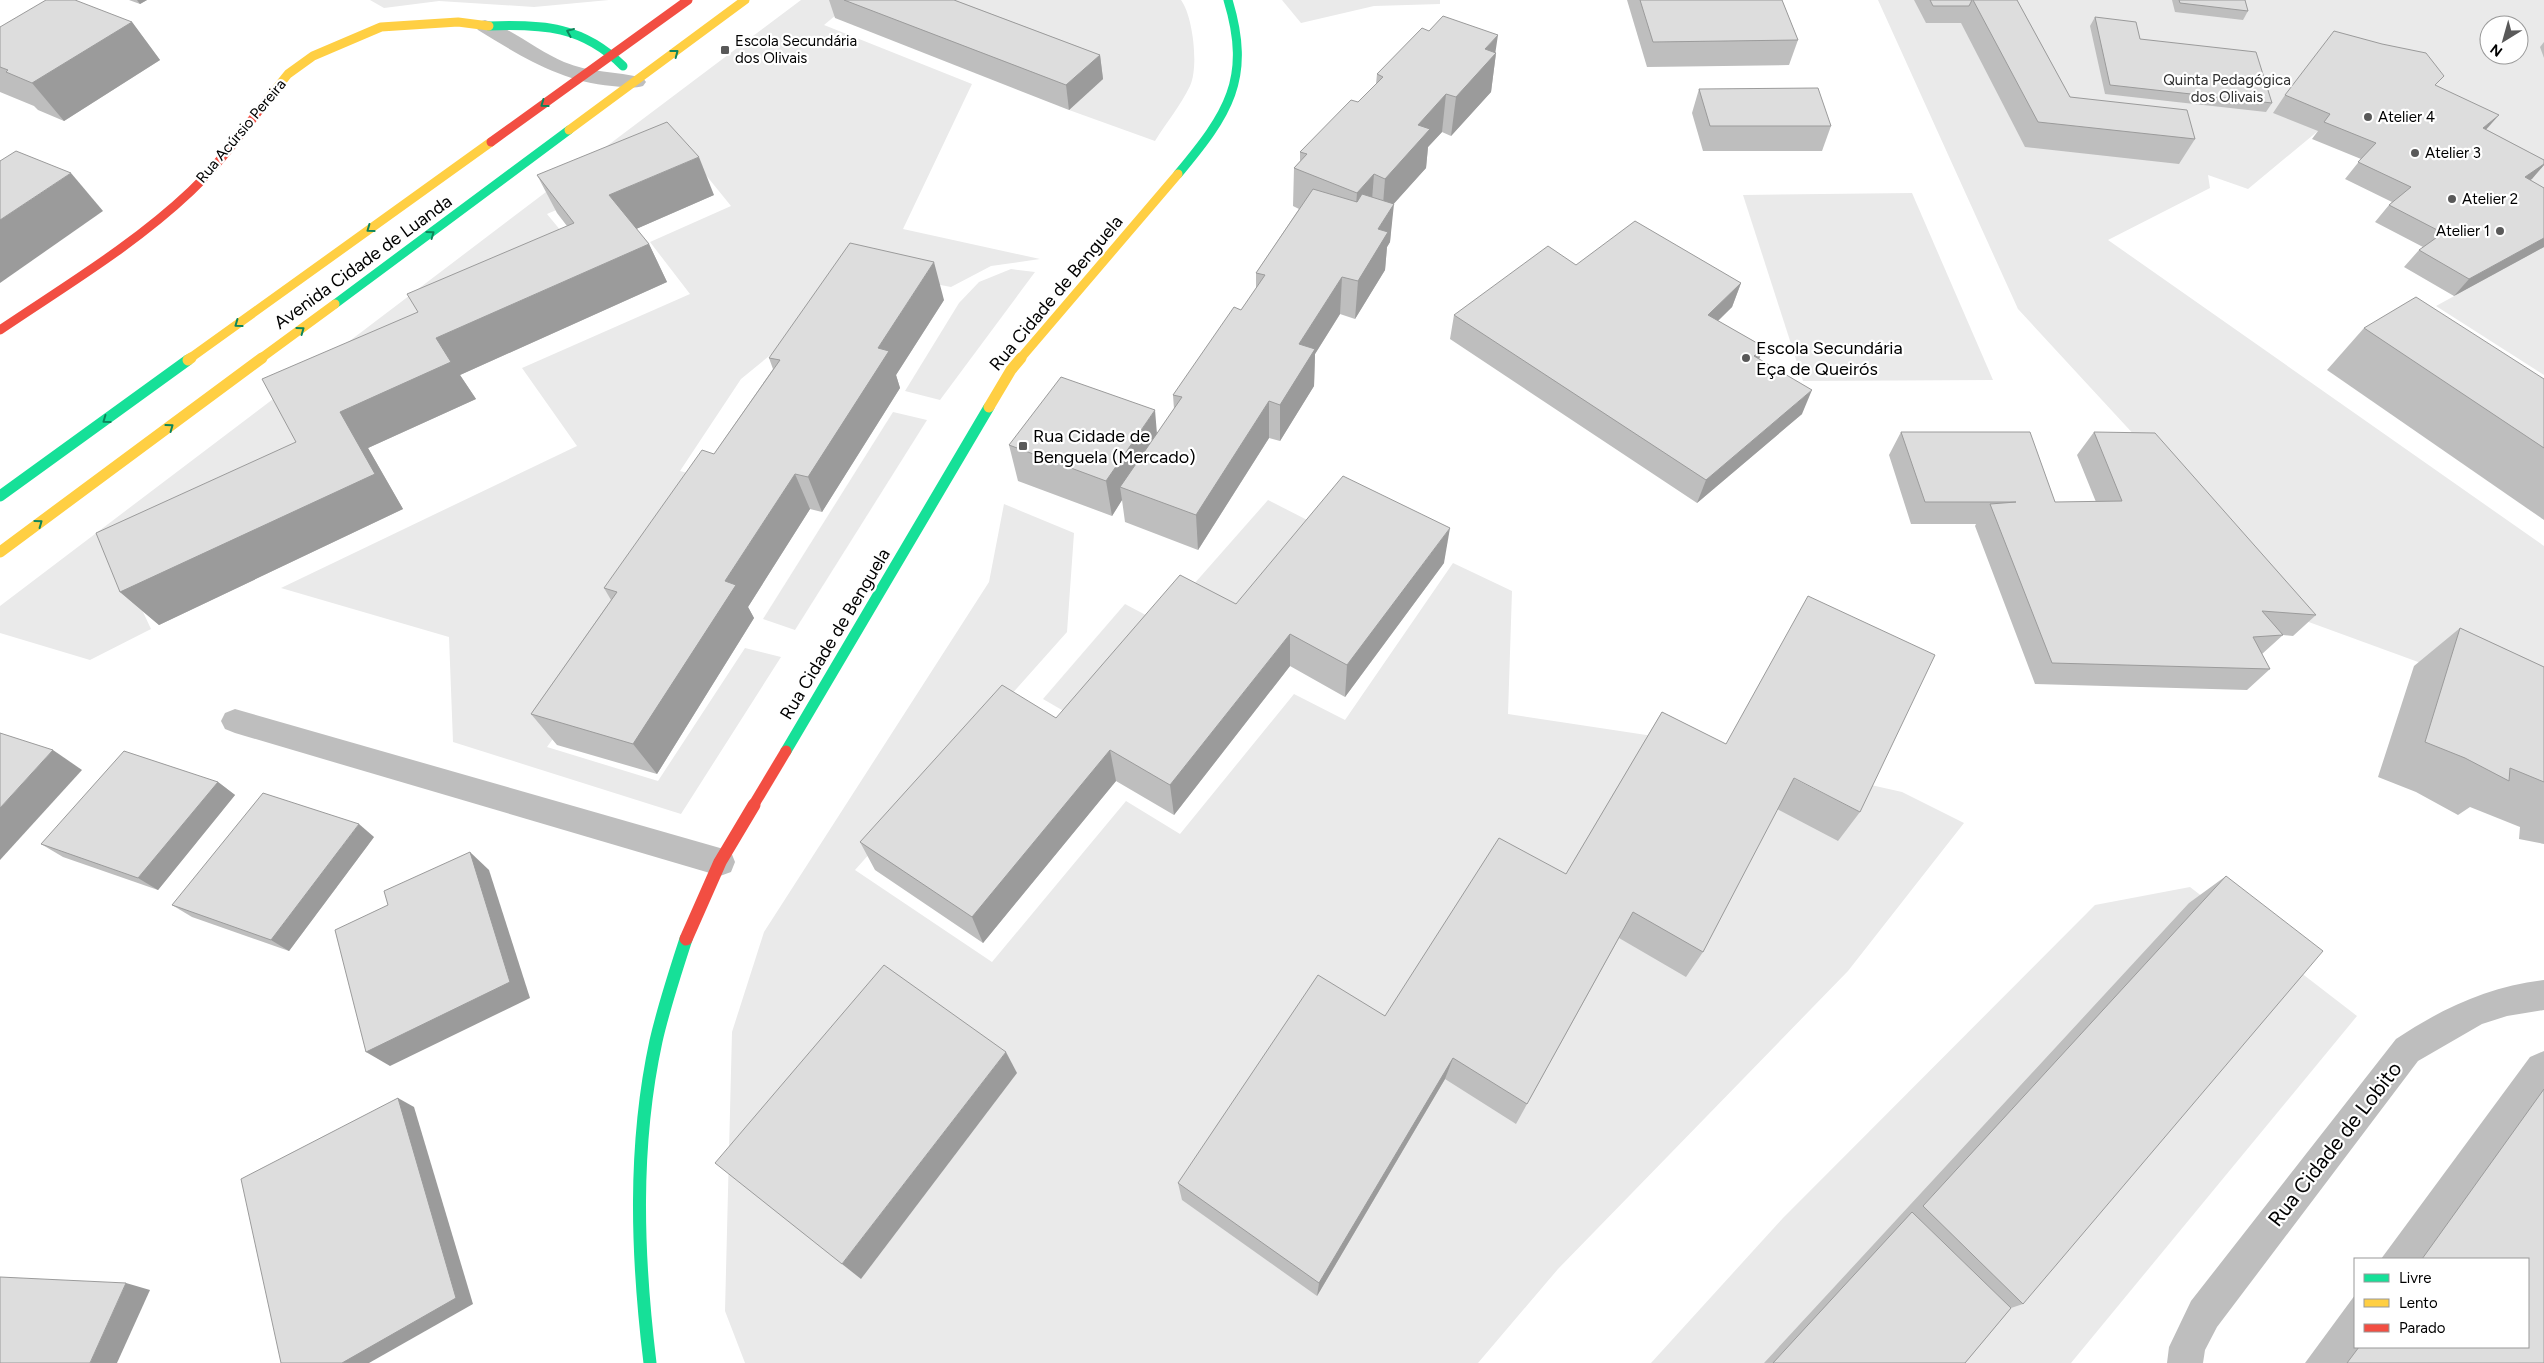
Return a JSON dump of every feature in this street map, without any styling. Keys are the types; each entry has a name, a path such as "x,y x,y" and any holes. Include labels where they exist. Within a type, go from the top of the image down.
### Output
{"street":[{"name":"Avenida Cidade de Luanda","path":"0,496 688,0"},
{"name":"Avenida Cidade de Luanda","path":"0,552 745,0"},
{"name":"Rua Cidade de Benguela","path":"650,1363 643,1316 638,1245 638,1176 644,1107 656,1041 673,978 694,918 720,862 1011,370 1208,139 1224,114 1236,88 1241,63 1241,44 1235,15 1228,0"},
{"name":"Rua Acúrsio Pereira","path":"0,330 145,229 188,193 213,169 288,74 312,56 337,44 381,27 458,22 485,26 520,24 557,26 597,43 613,54 636,82"},
{"name":"Rua Acúrsio Pereira","path":"485,26 520,48 584,75 636,82"},
{"path":"235,721 720,862"},
{"name":"Rua Cidade de Lobito","path":"2185,1363 2187,1347 2204,1314 2407,1050 2434,1031 2465,1015 2500,1003 2544,995"}],"green space":[{"path":"370,0 609,0 534,7 439,1 384,8"},
{"path":"801,0 854,0 824,25 972,84 903,229 1040,259 991,266 951,287 847,267 812,321 741,379 680,471 713,480 634,627 547,747 658,781 745,648 781,657 681,814 453,742 449,637 281,588 577,446 522,368 690,294 650,242 731,206 688,153 591,158"},
{"path":"932,0 1181,0 1189,18 1193,42 1193,78 1182,100 1155,141 1069,110"},
{"path":"1282,0 1440,0 1440,4 1374,6 1301,23"},
{"name":"Quinta Pedagógica dos Olivais","path":"1878,0 2544,0 2544,215 2510,194 2531,178 2318,131 2248,189 2208,175 2210,188 2108,240 2544,546 2544,708 2306,621 2018,309"},
{"path":"579,167 654,168 547,214 585,260 282,416 318,477 122,567 151,629 90,660 0,633 0,606"},
{"path":"1912,193 1993,380 1803,381 1743,195"},
{"path":"2544,247 2544,375 2436,306"},
{"path":"1011,269 1035,272 940,400 905,391 959,303 979,282"},
{"path":"893,412 927,420 795,630 763,619"},
{"path":"1268,500 1315,524 1242,611 1194,584"},
{"path":"1004,504 1074,533 1067,632 855,870 992,962 1126,801 1180,834 1294,694 1345,720 1453,563 1512,591 1508,714 1653,736 1902,792 1964,823 1848,971 1558,1269 1478,1363 745,1363 725,1311 732,1032 764,932 989,582"},
{"path":"1125,604 1155,620 1074,717 1043,699"},
{"path":"2190,887 2357,1016 2071,1363 1651,1363 1783,1218 2095,905"}],"building":[{"path":"46,0 75,0 132,22 32,83 6,72 8,70 0,67 0,27"},
{"path":"844,0 954,0 1100,55 1066,85"},
{"path":"1640,0 1782,0 1798,40 1653,42"},
{"path":"1930,0 1972,0 1969,6 1933,6"},
{"path":"1973,0 2017,0 2070,97 2187,110 2195,139 2038,122"},
{"path":"2179,0 2245,0 2248,11 2180,3"},
{"path":"1443,16 1498,35 1485,49 1496,53 1456,97 1446,94 1418,125 1430,129 1385,179 1374,174 1357,193 1294,168 1307,154 1300,152 1351,100 1358,102 1383,77 1377,74 1422,28 1429,31"},
{"path":"2095,17 2136,22 2140,39 2256,52 2272,103 2110,85"},
{"path":"2334,31 2426,53 2444,76 2435,85 2499,115 2483,128 2544,160 2544,164 2525,177 2544,188 2544,238 2469,279 2419,250 2443,233 2389,205 2411,187 2358,162 2376,143 2324,122 2330,114 2285,95"},
{"path":"1818,88 1831,126 1710,126 1699,89"},
{"path":"667,122 699,157 609,195 649,244 436,338 451,362 340,412 375,474 120,592 96,533 296,442 262,379 418,312 407,294 574,223 537,175"},
{"path":"16,151 71,173 0,220 0,161"},
{"path":"1313,189 1357,202 1362,194 1394,204 1378,229 1388,232 1358,281 1342,277 1299,344 1315,349 1280,405 1269,401 1196,515 1120,487 1182,397 1173,395 1234,307 1241,310 1265,275 1256,273"},
{"path":"1635,221 1741,283 1708,315 1764,347 1754,356 1812,390 1706,480 1454,315 1548,246 1576,265"},
{"path":"850,243 934,262 878,348 889,351 808,477 795,474 725,581 736,585 633,744 531,714 617,592 604,588 702,450 714,454 780,360 769,358"},
{"path":"2416,297 2544,379 2544,448 2364,328"},
{"path":"1061,377 1155,410 1106,481 1009,445"},
{"path":"1901,432 2030,432 2055,502 2122,501 2094,432 2155,433 2316,615 2262,611 2283,635 2253,637 2270,669 2052,663 1990,504 2016,502 1925,502"},
{"path":"1343,476 1450,528 1347,665 1290,634 1170,785 1110,750 972,917 860,842 1002,685 1056,718 1180,575 1236,604"},
{"path":"1808,596 1935,655 1860,812 1794,778 1703,952 1633,912 1527,1104 1453,1058 1319,1283 1178,1183 1318,975 1385,1016 1499,838 1566,874 1662,712 1726,744"},
{"path":"2460,628 2544,667 2544,782 2510,768 2509,781 2465,758 2425,742"},
{"path":"0,733 53,750 0,808"},
{"path":"124,751 218,782 138,878 41,844"},
{"path":"263,793 359,824 271,940 172,905"},
{"path":"470,852 510,982 366,1052 335,930 388,905 384,891"},
{"path":"2226,876 2323,951 2023,1304 1923,1206"},
{"path":"884,965 1006,1052 842,1264 715,1163"},
{"path":"2544,1089 2544,1363 2347,1363 2358,1348 2529,1348 2529,1258 2423,1258"},
{"path":"398,1098 456,1298 342,1363 281,1363 241,1179"},
{"path":"1912,1212 2011,1308 1965,1363 1773,1363"},
{"path":"0,1277 126,1283 90,1363 0,1363"}],"traffic: fast":[{"path":"1178,174 1210,134 1223,114 1232,94 1238,73 1239,51 1236,26 1228,0"},
{"path":"489,26 545,26 579,34 609,52 623,66"},
{"path":"335,304 569,130"},
{"path":"0,496 188,360"},
{"path":"786,751 989,407"},
{"path":"650,1363 640,1256 641,1148 647,1095 656,1043 669,990 686,939"}],"traffic: slow":[{"path":"569,130 745,0"},
{"path":"267,100 288,74 313,56 381,27 458,22 489,26"},
{"path":"188,360 491,142"},
{"path":"989,407 1011,370 1178,174"},
{"path":"0,552 335,304"}],"traffic: jam":[{"path":"491,142 688,0"},
{"path":"0,330 111,254 166,213 213,169 267,100"},
{"path":"686,939 720,862 786,751"}],"place":[{"name":"Escola Secundária dos Olivais","path":"725,50"},
{"name":"Atelier 4","path":"2368,117"},
{"name":"Atelier 3","path":"2415,153"},
{"name":"Atelier 2","path":"2452,199"},
{"name":"Atelier 1","path":"2500,231"},
{"name":"Escola Secundária Eça de Queirós","path":"1746,358"},
{"name":"Rua Cidade de Benguela (Mercado)","path":"1023,446"}]}
